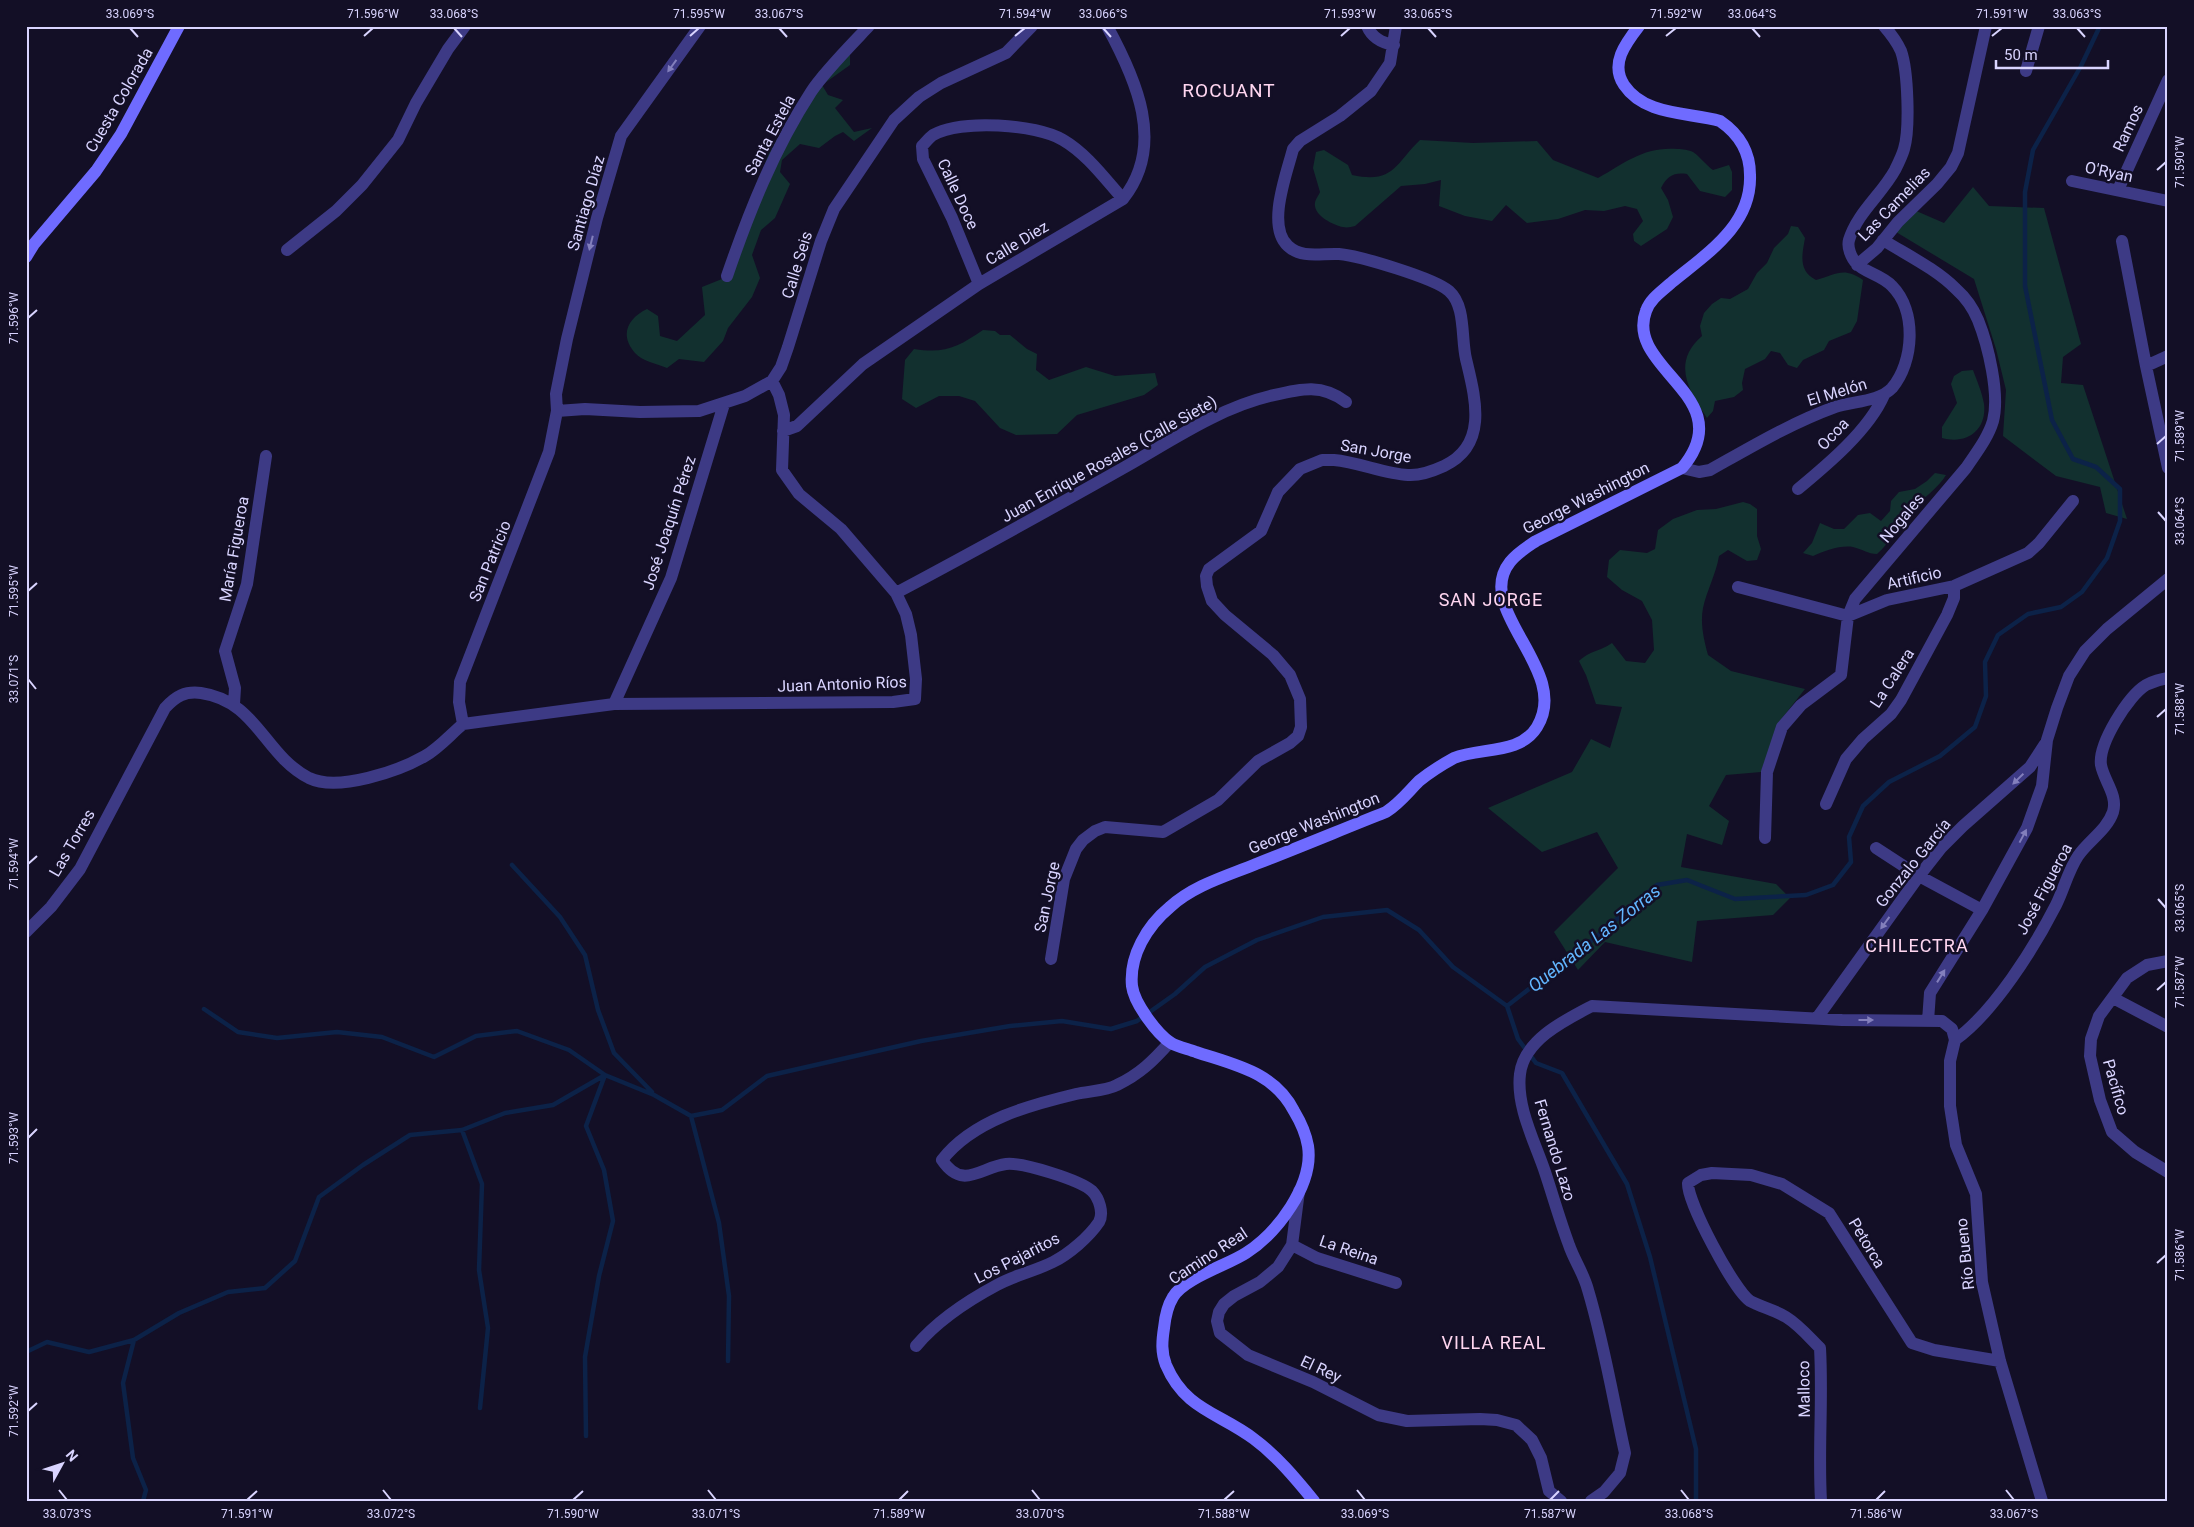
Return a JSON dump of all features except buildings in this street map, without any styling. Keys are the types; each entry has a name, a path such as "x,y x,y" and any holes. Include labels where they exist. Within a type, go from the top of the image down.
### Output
{"street":[{"name":"Cuesta Colorada","path":"26,257 34,244 96,171 120,134 179,26"},
{"path":"287,250 336,211 362,185 398,140 416,103 465,26"},
{"name":"Santiago Díaz","path":"557,411 556,394 570,330 597,218 622,136 700,26"},
{"name":"Santa Estela","path":"727,276 751,210 774,156 812,90 869,26"},
{"name":"Calle Seis","path":"772,380 781,367 821,241 834,208 894,120 918,97 941,83 1006,53 1032,26"},
{"path":"1107,26 1120,50 1138,93 1144,125 1144,158 1131,189 1124,199"},
{"path":"1367,26 1369,31 1382,43 1394,45"},
{"name":"San Jorge","path":"1051,959 1064,879 1076,849 1083,840 1095,830 1105,827 1163,832 1218,800 1258,761 1290,743 1298,736 1302,721 1300,699 1290,675 1273,655 1225,615 1212,601 1206,576 1209,569 1261,531 1278,492 1300,469 1322,460 1334,460 1407,475 1421,474 1452,462 1461,455 1475,429 1475,401 1463,347 1459,307 1449,291 1422,278 1353,257 1338,254 1310,255 1297,252 1287,246 1281,237 1278,226 1278,209 1293,149 1300,141 1340,116 1371,91 1390,63 1396,26"},
{"name":"George Washington","path":"1300,1190 1305,1179 1308,1147 1300,1121 1286,1096 1269,1080 1240,1067 1170,1042 1153,1025 1135,999 1132,973 1134,957 1148,932 1169,907 1198,888 1386,812 1398,804 1420,781 1455,758 1510,746 1525,738 1536,728 1544,713 1544,693 1538,670 1510,620 1504,604 1500,584 1509,562 1518,553 1536,541 1682,468 1692,456 1698,443 1699,430 1696,415 1691,402 1680,385 1651,353 1644,338 1646,311 1655,297 1718,245 1733,229 1745,208 1747,200 1750,184 1750,161 1742,144 1729,127 1720,121 1647,105 1628,91 1622,82 1618,68 1620,54 1639,26"},
{"name":"Las Camelias","path":"1884,26 1900,50 1905,67 1907,111 1905,148 1895,171 1868,206 1849,241 1850,253 1857,264 1877,248 1951,167 1958,153 1986,26"},
{"path":"2026,71 2039,26"},
{"name":"Ramos","path":"2118,190 2168,80"},
{"name":"Calle Doce","path":"979,284 952,218 923,159 922,146 933,135 974,126 996,125 1045,132 1063,140 1082,154 1124,199"},
{"name":"O'Ryan","path":"2072,181 2168,201"},
{"name":"Calle Diez","path":"783,431 797,426 863,364 979,284 1124,199"},
{"name":"Nogales","path":"1765,838 1767,772 1782,727 1801,705 1842,675 1848,616 1855,599 1966,468 1982,445 1993,420 1995,394 1992,371 1979,321 1973,310 1946,280 1883,240"},
{"path":"2122,241 2168,468"},
{"name":"El Melón","path":"1682,468 1698,472 1710,470 1775,433 1811,416 1843,405 1884,395 1899,378 1905,365 1909,328 1900,297 1892,286 1882,278 1857,264"},
{"path":"2146,366 2168,356"},
{"path":"557,411 585,409 640,412 700,411 745,396 772,380"},
{"name":"Juan Antonio Ríos","path":"463,724 614,704 893,702 915,699 916,679 911,635 906,614 896,593 841,529 799,494 782,470 784,416 779,395 772,380"},
{"name":"Juan Enrique Rosales (Calle Siete)","path":"896,593 998,539 1176,438 1243,404 1270,396 1313,389 1325,390 1346,402"},
{"name":"Ocoa","path":"1798,489 1836,455 1868,422 1884,395"},
{"name":"José Joaquín Pérez","path":"614,704 671,578 724,404"},
{"name":"San Patricio","path":"463,724 459,702 460,682 550,452 557,411"},
{"name":"María Figueroa","path":"234,704 235,688 225,650 247,584 266,456"},
{"name":"Artificio","path":"1848,616 1887,600 1954,586 2028,553 2045,537 2073,501"},
{"path":"1955,1040 1948,1025 1942,1021 1928,1021 1930,993 1982,910 2027,828 2042,786 2047,740 2056,708 2069,676 2085,651 2107,629 2168,579"},
{"name":"La Calera","path":"1826,804 1846,759 1863,739 1891,714 1901,700 1947,615 1954,598 1954,586"},
{"path":"1738,587 1848,616"},
{"name":"José Figueroa","path":"1955,1040 1970,1029 1987,1012 2025,957 2056,904 2076,858 2113,812 2114,798 2104,774 2101,755 2104,742 2122,711 2145,686 2168,678"},
{"name":"Las Torres","path":"26,932 51,907 80,869 165,708 174,698 183,693 193,692 213,695 234,704"},
{"path":"234,704 287,762 310,778 342,783 394,770 427,755 463,724"},
{"name":"Gonzalo García","path":"1817,1018 1941,848 2030,767 2047,740"},
{"path":"1876,848 1919,876 1982,910"},
{"name":"Pacífico","path":"2168,960 2147,965 2126,978 2099,1016 2091,1039 2090,1056 2100,1100 2112,1132 2135,1152 2168,1172"},
{"path":"2113,998 2168,1027"},
{"name":"Fernando Lazo","path":"1591,1501 1604,1492 1620,1473 1625,1453 1588,1288 1569,1246 1556,1210 1545,1171 1535,1149 1521,1097 1520,1074 1532,1048 1567,1019 1592,1006 1817,1018 1928,1021"},
{"name":"Río Bueno","path":"1955,1040 1950,1061 1950,1106 1956,1145 1976,1194 1982,1282 2000,1361 2042,1501"},
{"name":"Los Pajaritos","path":"916,1346 932,1327 964,1304 998,1284 1055,1260 1073,1248 1100,1221 1101,1209 1093,1192 1077,1182 1046,1171 1006,1164 966,1176 948,1169 942,1160 953,1146 977,1130 1029,1106 1116,1087 1150,1065 1170,1042"},
{"name":"Petorca","path":"1688,1183 1701,1175 1712,1173 1751,1175 1782,1184 1829,1213 1912,1343 1934,1350 2000,1361"},
{"name":"Malloco","path":"1688,1183 1693,1206 1727,1270 1749,1300 1797,1324 1820,1348 1822,1390 1819,1470 1821,1501"},
{"name":"El Rey","path":"1300,1190 1292,1245 1278,1267 1260,1282 1234,1296 1224,1304 1217,1321 1220,1334 1248,1355 1313,1382 1378,1415 1407,1421 1480,1419 1497,1420 1516,1425 1532,1440 1541,1458 1549,1491 1561,1501"},
{"name":"Camino Real","path":"1300,1190 1279,1222 1256,1246 1245,1254 1197,1278 1173,1296 1165,1320 1161,1345 1165,1363 1174,1380 1191,1401 1256,1440 1284,1466 1314,1501"},
{"name":"La Reina","path":"1292,1245 1317,1258 1396,1283"}],"green space":[{"path":"850,49 850,65 822,85 828,95 843,100 835,108 854,132 872,128 854,141 843,132 819,148 800,144 782,160 780,172 790,184 775,218 761,230 752,255 760,278 752,297 728,328 723,341 704,362 679,359 667,368 638,356 627,340 627,334 631,322 640,313 647,309 658,316 660,336 677,341 705,315 702,287 727,277 769,152 819,71"},
{"path":"1420,140 1473,143 1537,141 1553,160 1598,178 1636,156 1656,150 1680,149 1695,153 1713,170 1729,165 1732,172 1732,190 1725,197 1700,191 1687,174 1671,176 1661,188 1668,200 1673,217 1667,229 1641,246 1634,241 1633,234 1643,221 1637,209 1625,206 1604,211 1585,210 1558,219 1527,223 1506,205 1492,221 1465,216 1439,206 1441,180 1425,184 1401,186 1355,226 1344,227 1334,224 1317,212 1315,202 1320,192 1313,168 1316,152 1324,150 1348,165 1352,175 1377,177 1392,170 1399,164"},
{"path":"1973,187 1989,206 2044,208 2081,344 2063,357 2061,383 2083,385 2127,519 2106,513 2100,487 2056,476 2003,436 2006,390 1996,349 1974,279 1896,232 1914,210 1944,223"},
{"path":"1791,226 1798,227 1805,238 1803,262 1806,272 1810,276 1816,280 1834,274 1850,273 1863,280 1857,321 1851,332 1829,341 1824,350 1803,360 1797,368 1788,365 1780,353 1771,351 1765,359 1745,369 1742,383 1743,390 1734,397 1715,401 1713,411 1707,418 1689,387 1685,367 1687,356 1702,336 1700,326 1704,313 1721,298 1730,299 1748,289 1757,273 1767,263 1774,248 1788,234"},
{"path":"983,330 995,331 1000,335 1010,335 1027,349 1037,354 1036,370 1049,380 1086,367 1115,376 1155,373 1158,385 1144,395 1077,415 1057,434 1016,435 1000,428 975,401 959,396 939,396 916,408 902,399 905,360 914,349 934,351 951,348"},
{"path":"1973,370 1984,404 1984,413 1979,428 1974,433 1960,439 1942,438 1942,427 1957,403 1951,384 1954,376 1962,371"},
{"path":"1935,473 1946,475 1938,485 1912,508 1886,545 1877,554 1853,547 1833,549 1813,556 1803,553 1812,543 1820,523 1834,529 1844,529 1858,515 1870,513 1881,521 1890,511 1891,501 1899,492 1915,489"},
{"path":"1743,502 1757,509 1757,536 1761,549 1757,560 1747,561 1728,550 1719,556 1702,614 1703,632 1708,655 1731,671 1805,689 1779,722 1761,772 1726,775 1709,806 1729,821 1722,845 1687,834 1681,867 1776,884 1790,898 1773,915 1697,921 1692,962 1605,942 1578,970 1554,932 1618,868 1597,832 1542,852 1488,808 1572,772 1591,739 1610,748 1622,707 1596,704 1579,661 1612,643 1626,661 1645,663 1654,650 1652,620 1642,601 1622,590 1607,577 1609,560 1620,550 1647,553 1655,549 1658,530 1673,519 1697,510 1716,509"}],"waterway":[{"name":"Quebrada Las Zorras","path":"1507,1006 1596,937 1657,885 1687,880 1735,899 1806,895 1833,885 1851,862 1849,837 1863,806 1889,782 1940,756 1975,727 1986,696 1985,662 1998,635 2028,614 2061,607 2082,592 2107,558 2120,521 2120,489 2096,467 2073,459 2052,420 2025,286 2025,192 2033,150 2081,66 2100,26"},
{"path":"512,865 560,917 585,955 598,1010 614,1053 652,1092"},
{"path":"26,1352 47,1342 89,1352 134,1340 179,1313 228,1292 265,1288 295,1261 319,1197 363,1165 410,1135 462,1130 505,1113 553,1105 605,1075 654,1095 691,1116 722,1110 767,1076 921,1041 1010,1026 1062,1021 1111,1029 1137,1021 1175,994 1205,967 1257,940 1323,917 1387,910 1419,930 1453,967 1507,1006 1518,1039 1536,1063 1562,1073 1627,1184 1650,1257 1696,1449 1696,1501"},
{"path":"204,1009 238,1032 277,1038 337,1032 382,1037 434,1057 476,1036 517,1031 569,1050 605,1075 586,1126 604,1170 613,1221 599,1276 585,1357 586,1436"},
{"path":"691,1116 719,1223 729,1296 728,1361"},
{"path":"462,1130 482,1184 479,1270 488,1328 480,1408"},
{"path":"134,1340 123,1383 133,1458 146,1490 143,1501"}],"district":[{"name":"ROCUANT","path":"1229,90"},
{"name":"SAN JORGE","path":"1491,599"},
{"name":"CHILECTRA","path":"1917,945"},
{"name":"VILLA REAL","path":"1494,1342"}]}
